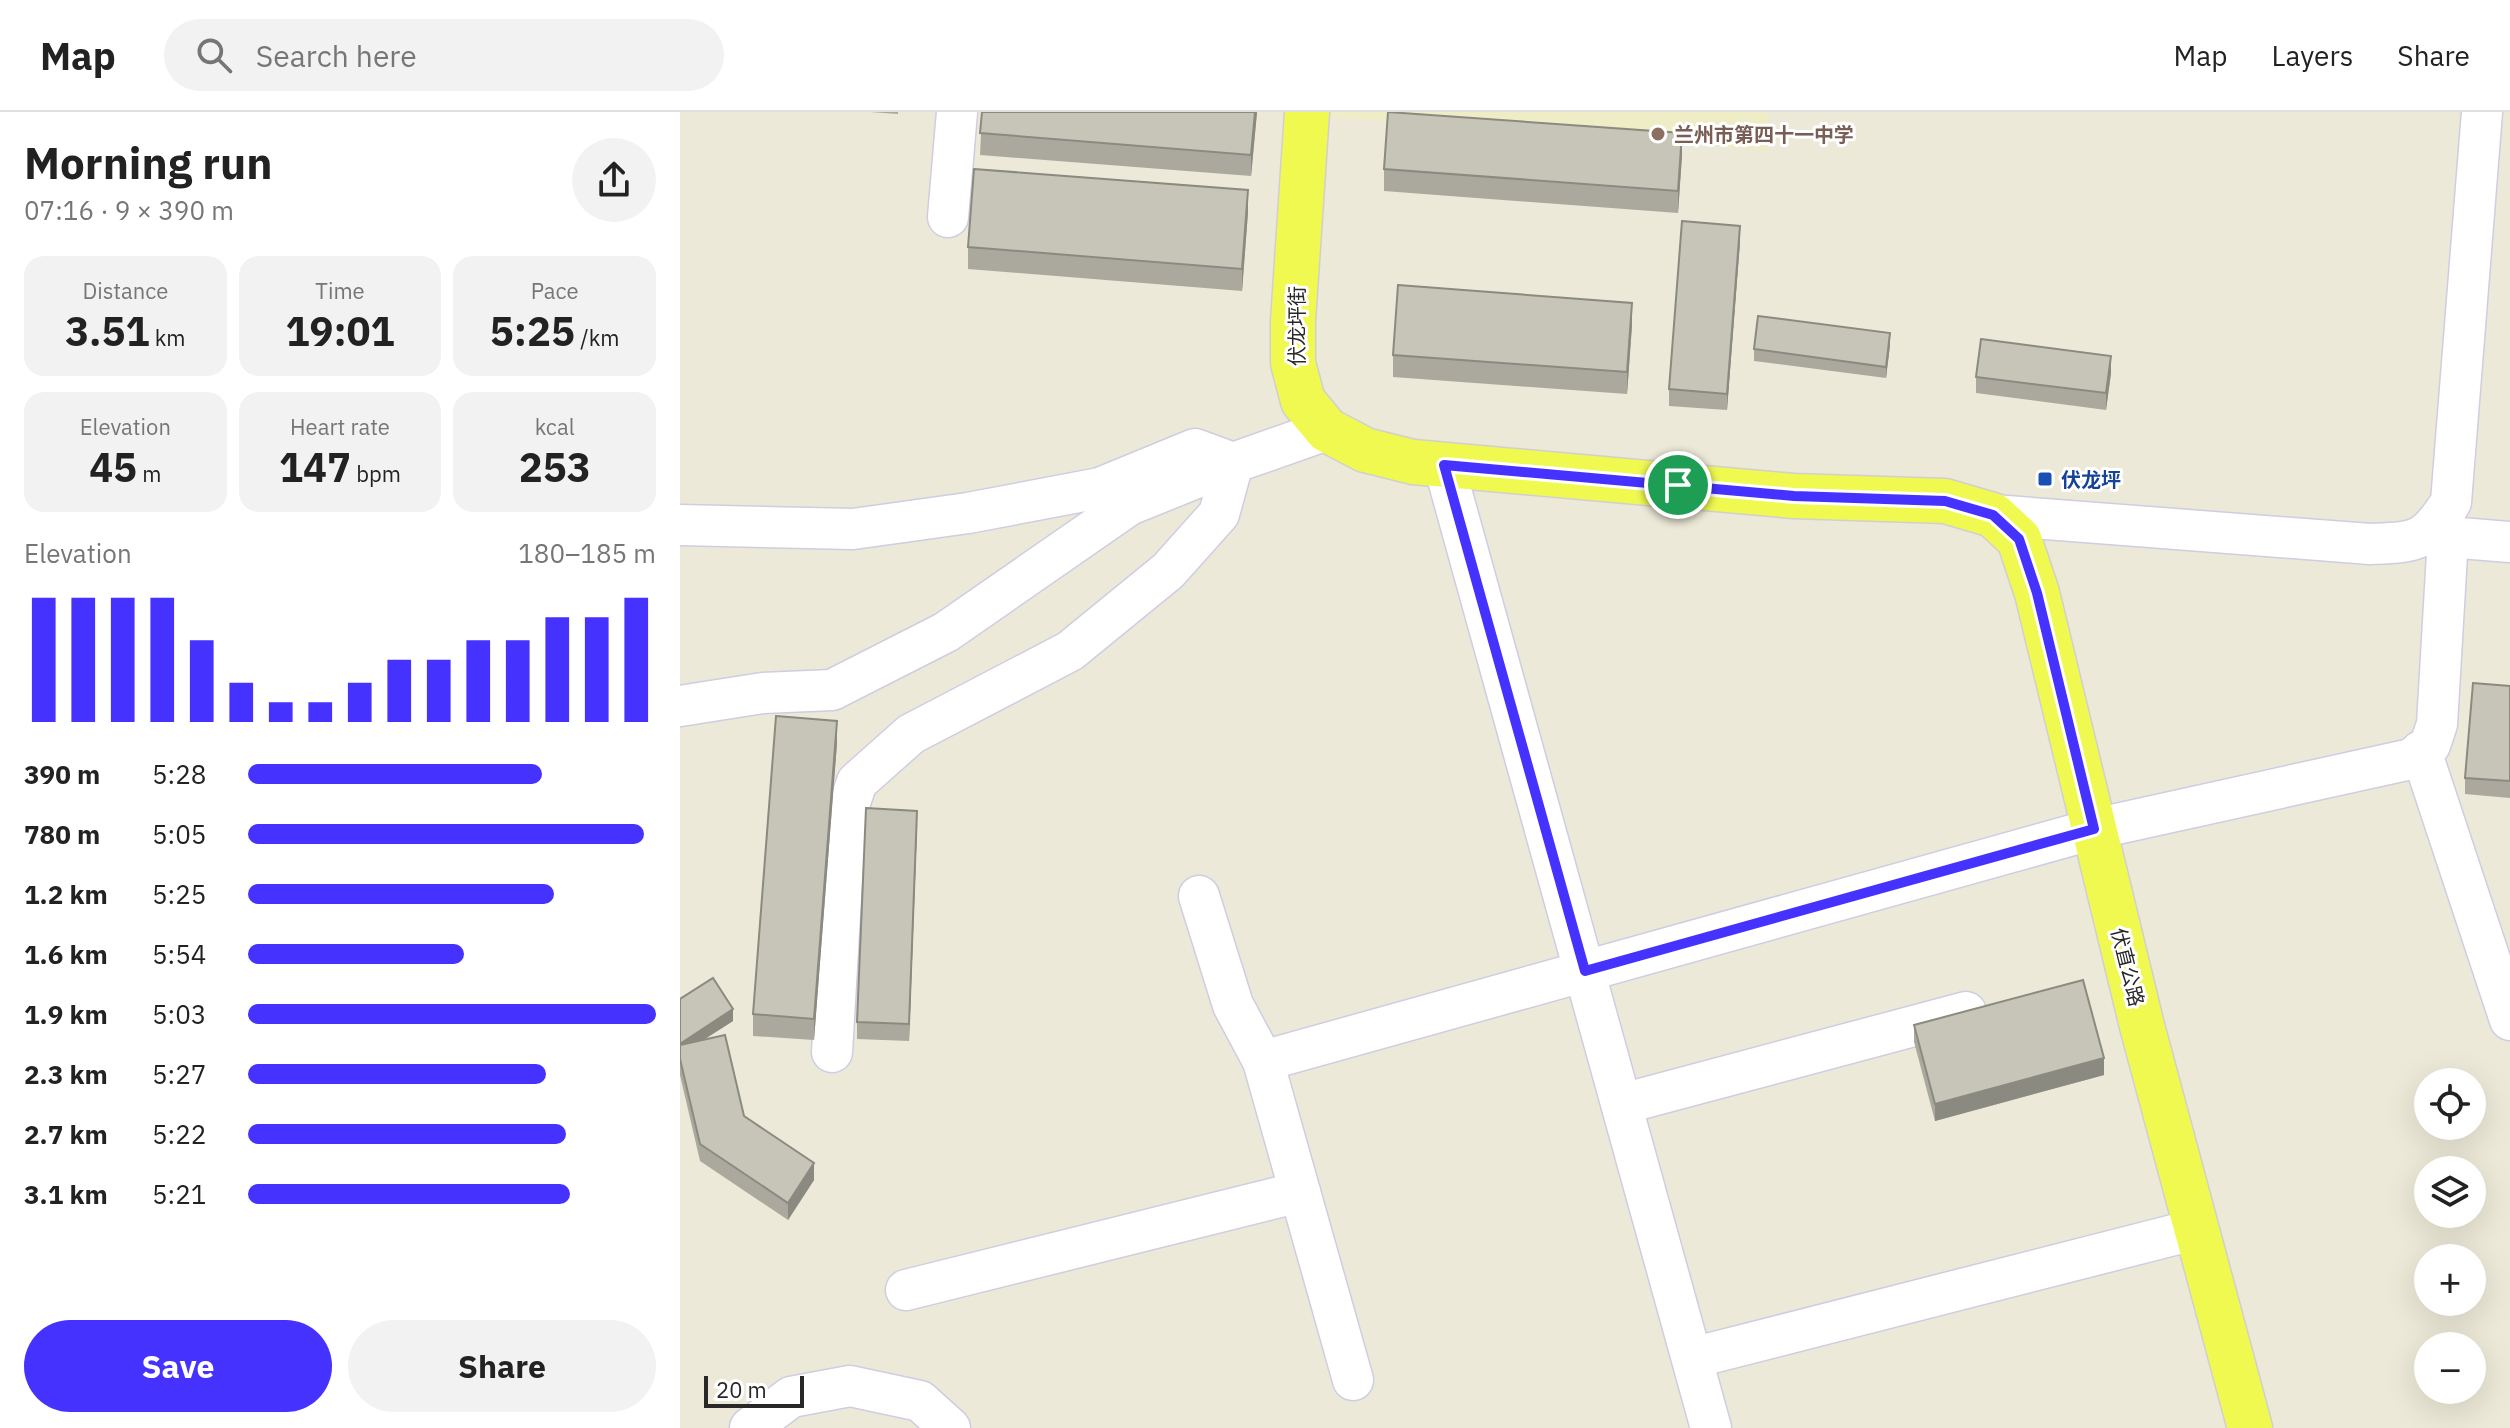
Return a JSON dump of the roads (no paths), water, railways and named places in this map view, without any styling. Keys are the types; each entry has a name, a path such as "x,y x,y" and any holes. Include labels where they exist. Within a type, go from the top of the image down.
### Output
{"main road":[{"name":"伏龙坪街","path":"1307,112 1293,363 1303,401 1327,430 1365,450 1413,462 1794,496 1945,501 1993,515"},
{"name":"伏直公路","path":"1993,515 2019,539 2037,593 2142,1026 2250,1428"}],"street":[{"path":"948,217 957,112"},
{"path":"1263,1061 2094,829 2411,759 2430,745 2437,724 2442,532 2451,502 2482,112"},
{"path":"680,706 763,693 832,690 946,632 1129,505 1233,463 1327,430"},
{"path":"680,525 853,529 968,513 1100,488 1195,449 1233,463"},
{"path":"832,1052 846,814 857,782 911,734 1070,651 1168,571 1219,514 1233,463"},
{"path":"1444,465 1711,1428"},
{"path":"1993,515 2370,544 2413,543 2442,532 2510,542"},
{"path":"2421,751 2510,1020"},
{"path":"1199,896 1233,1005 1263,1061 1353,1380"},
{"path":"1622,1104 2003,1002"},
{"path":"906,1290 1300,1192"},
{"path":"1692,1358 2197,1229"},
{"path":"750,1428 791,1397 850,1386 920,1401 950,1428"}],"place":[{"name":"兰州市第四十一中学","path":"1658,134"},
{"name":"伏龙坪","path":"2045,479"}]}
